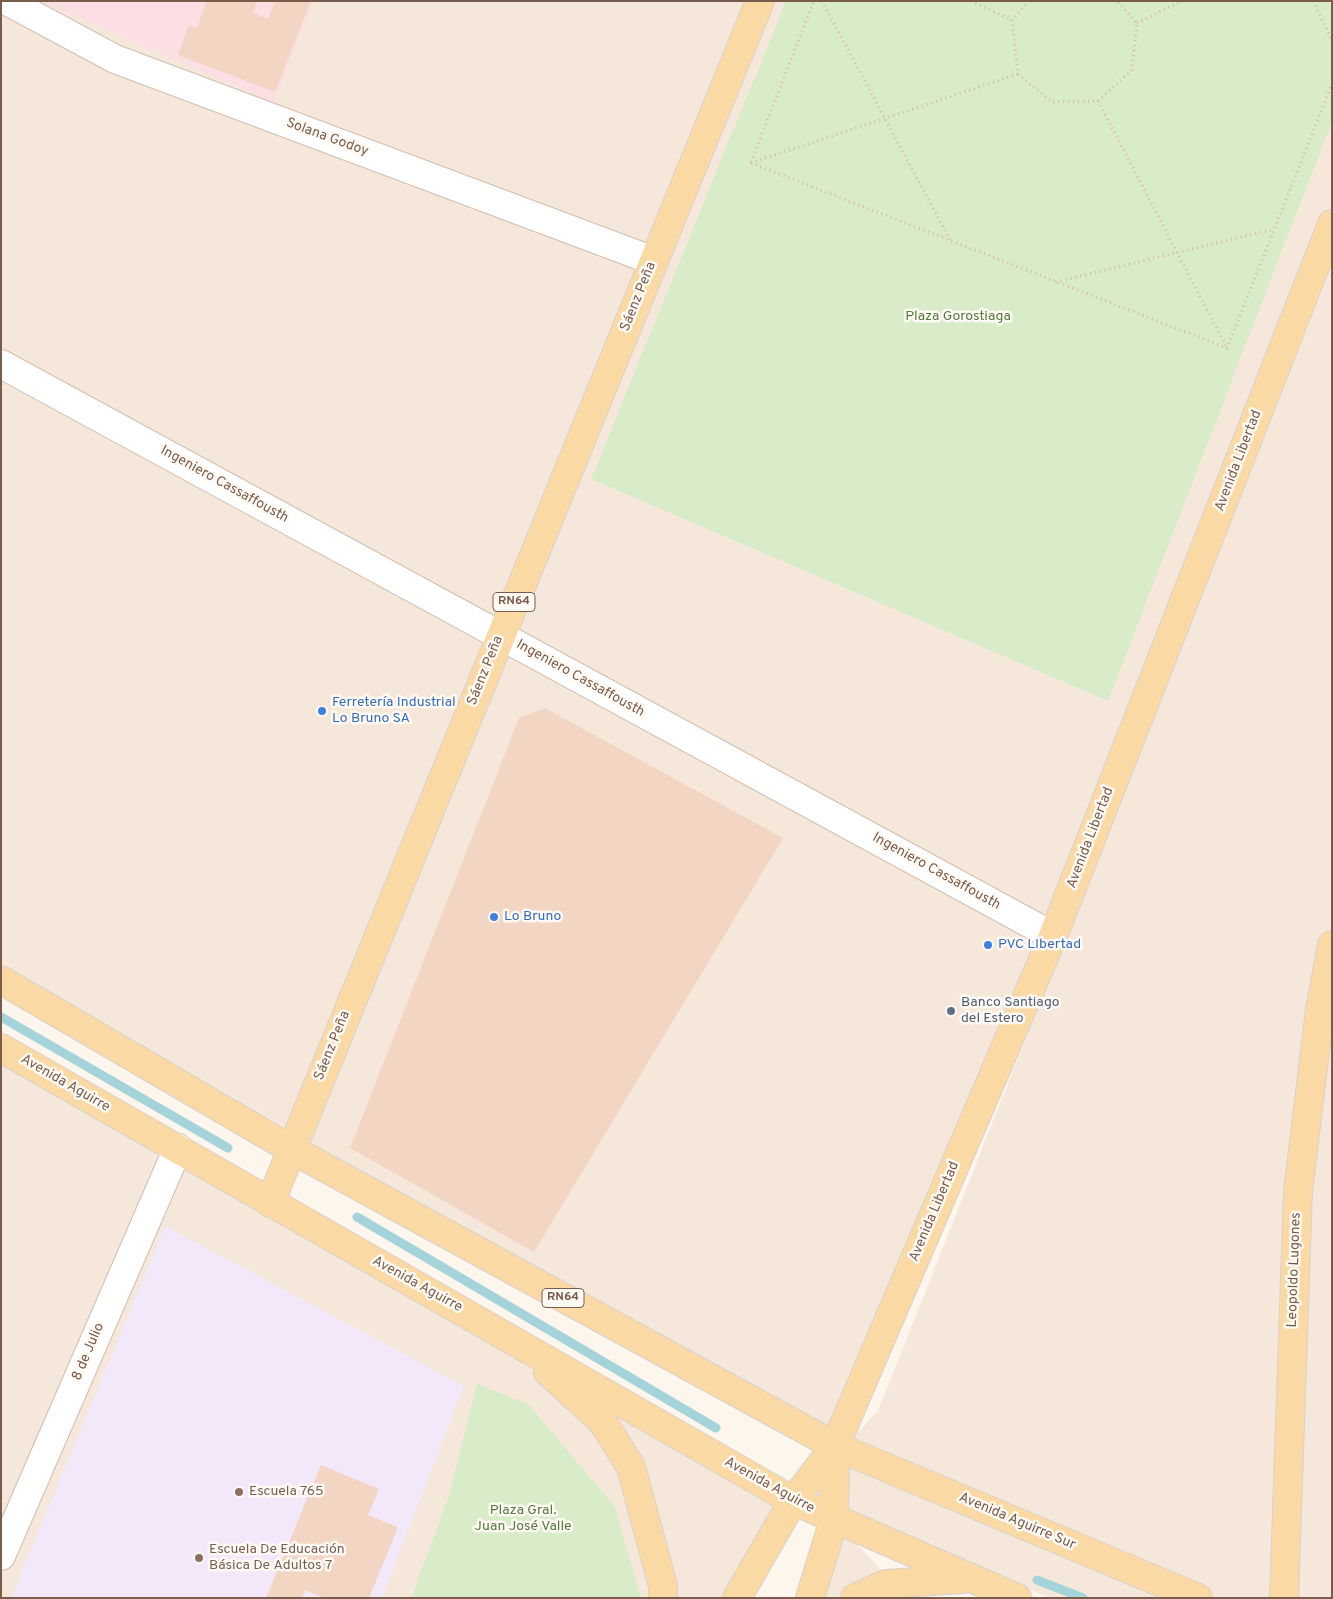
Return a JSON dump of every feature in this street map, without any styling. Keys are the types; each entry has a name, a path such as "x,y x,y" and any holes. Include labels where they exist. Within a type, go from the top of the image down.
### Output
{"main road":[{"name":"Sáenz Peña","path":"270,1203 760,1"},
{"name":"Avenida Libertad","path":"737,1598 793,1501 835,1446 1053,936 1332,224"},
{"name":"Leopoldo Lugones","path":"1284,1598 1298,1192 1320,1010 1332,945"},
{"path":"1,980 291,1150"},
{"name":"Avenida Aguirre","path":"1,1048 178,1148 270,1203 506,1334 793,1501 834,1520"},
{"name":"RN64","path":"291,1150 835,1446"},
{"path":"506,1334 603,1422 631,1466 663,1586 663,1598"},
{"name":"Avenida Libertad","path":"810,1598 834,1520 835,1446"},
{"name":"Avenida Aguirre Sur","path":"835,1446 1198,1598"},
{"path":"834,1520 1017,1598"},
{"path":"855,1598 886,1584 972,1579"}],"street":[{"name":"Solana Godoy","path":"7,1 115,59 654,260"},
{"name":"Ingeniero Cassaffousth","path":"1,364 1053,936"},
{"name":"8 de Julio","path":"3,1548 178,1148"}],"path":[{"path":"751,163 814,1"},
{"path":"822,1 951,240"},
{"path":"971,1 1012,20"},
{"path":"1029,1 1012,20 1018,74 1052,102 1098,101 1132,70 1137,23 1117,1"},
{"path":"1137,23 1182,1"},
{"path":"1312,1 1332,40"},
{"path":"751,163 1018,74"},
{"path":"1227,348 1332,84"},
{"path":"1098,101 1227,348"},
{"path":"751,163 1227,348"},
{"path":"1056,282 1274,229"}],"shaded area":[{"path":"1,1 1332,1 1332,206 834,1445 1,963"},
{"path":"40,1 313,1 274,103"},
{"path":"1332,267 1332,1598 1052,1598 794,1501 878,1411"},
{"path":"1,1064 792,1501 727,1598 1,1598"},
{"name":"Escuela 765","path":"165,1226 464,1386 382,1598 11,1598"},
{"path":"834,1520 908,1598 803,1598"}],"green space":[{"name":"Plaza Gorostiaga","path":"786,1 1332,1 1332,121 1108,701 591,479"},
{"name":"Plaza Gral. Juan José Valle","path":"477,1384 528,1404 615,1507 641,1598 411,1598 449,1496"}],"building":[{"path":"207,1 257,1 253,13 268,19 275,1 311,1 275,92 178,55 189,25 197,28"},
{"path":"545,708 783,838 534,1252 350,1148 519,718"},
{"path":"321,1465 379,1489 368,1515 398,1527 369,1598 324,1598 305,1590 302,1598 266,1598"}],"waterway":[{"path":"1,1017 228,1148"},
{"path":"357,1217 716,1428"},
{"path":"1037,1580 1083,1598"}],"place":[{"name":"Ferretería Industrial Lo Bruno SA","path":"322,711"},
{"name":"Lo Bruno","path":"494,917"},
{"name":"PVC LIbertad","path":"988,945"},
{"name":"Banco Santiago del Estero","path":"951,1011"},
{"name":"Escuela 765","path":"239,1492"},
{"name":"Escuela De Educación Básica De Adultos 7","path":"199,1558"}]}
